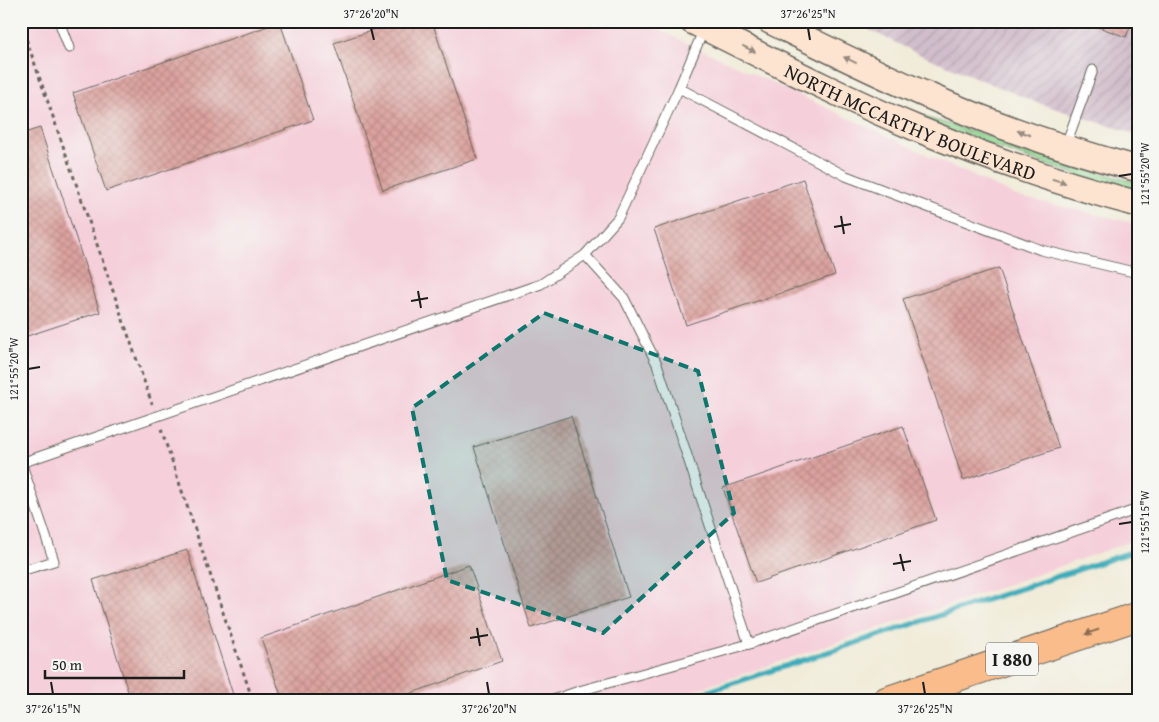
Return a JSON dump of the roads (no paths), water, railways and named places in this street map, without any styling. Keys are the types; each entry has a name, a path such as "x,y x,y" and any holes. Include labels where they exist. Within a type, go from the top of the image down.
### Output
{"highway":[{"name":"I 880","path":"886,701 1138,616"}],"main road":[{"name":"NORTH MCCARTHY BOULEVARD","path":"770,21 930,97 1065,148 1138,169"},
{"name":"NORTH MCCARTHY BOULEVARD","path":"701,23 917,129 986,157 1042,176 1138,204"}],"lane":[{"path":"59,21 69,48"},
{"path":"21,572 54,560 21,463 541,284 585,255 618,218 679,88 701,23"},
{"path":"1065,148 1093,70"},
{"path":"679,88 846,176 1041,250 1138,273"},
{"path":"585,255 624,298 657,364 749,644"},
{"path":"550,701 579,691 749,644 1138,509"}],"waterway":[{"path":"679,701 1138,550"}]}
